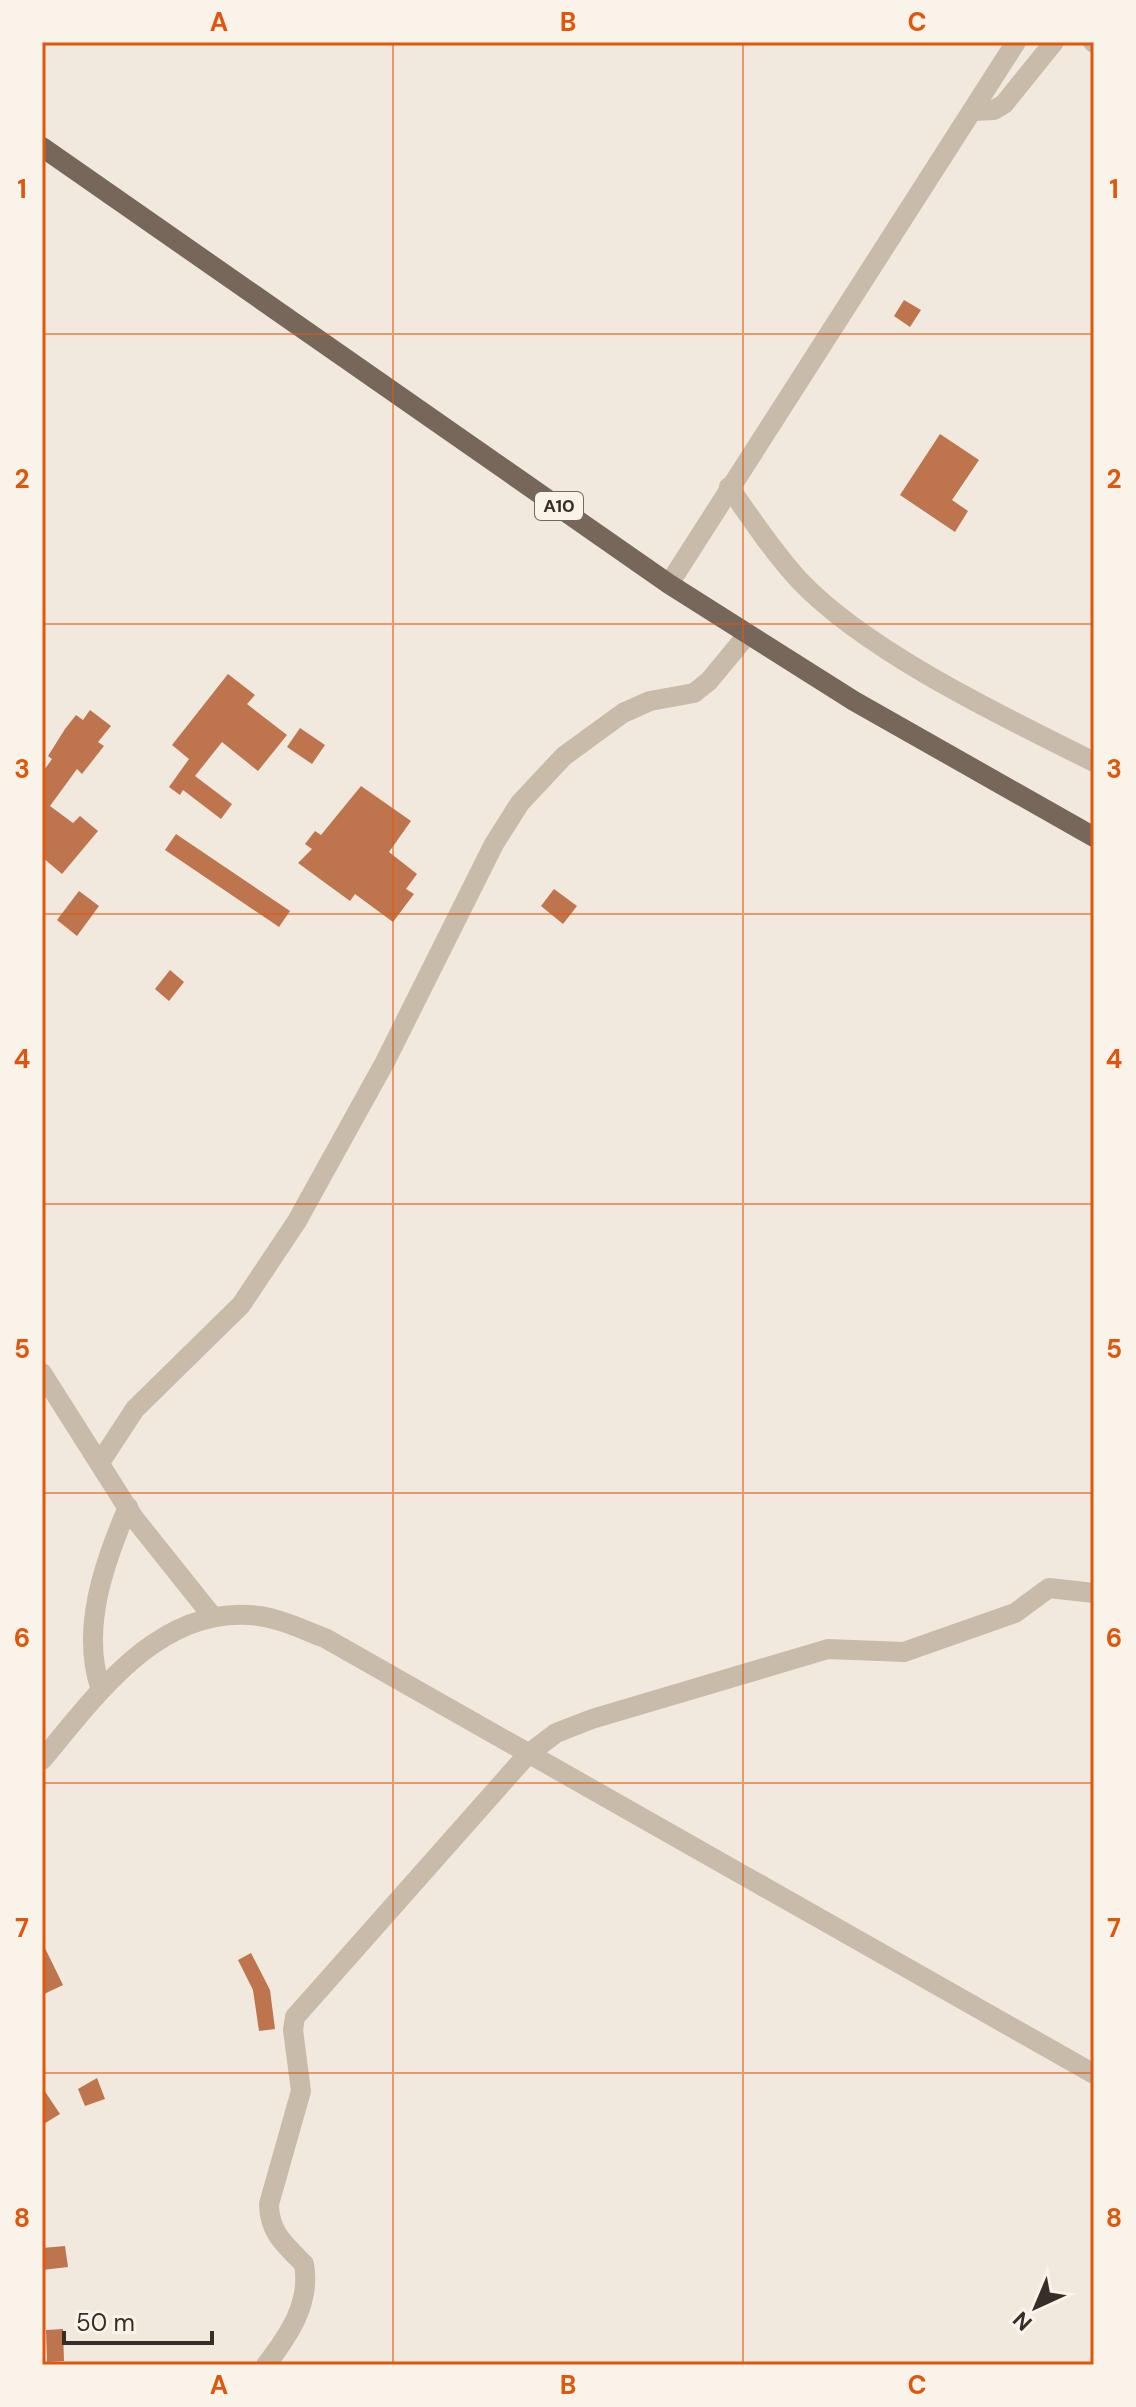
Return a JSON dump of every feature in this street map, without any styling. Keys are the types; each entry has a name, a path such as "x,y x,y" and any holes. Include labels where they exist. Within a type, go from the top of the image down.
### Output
{"main road":[{"name":"A10","path":"42,147 669,584 867,709 1094,837"}],"street":[{"path":"669,584 1016,42"},
{"path":"974,111 994,110 1004,104 1054,42"},
{"path":"729,487 799,581 868,637 989,707 1094,762"},
{"path":"101,1461 135,1409 241,1305 297,1221 385,1062 494,844 520,803 564,756 614,719 650,701 694,693 709,681 747,635"},
{"path":"42,1373 128,1507 213,1617"},
{"path":"101,1690 91,1660 99,1581 128,1507"},
{"path":"266,2365 296,2322 305,2291 304,2264 278,2237 269,2218 269,2204 301,2091 293,2030 295,2017 527,1755 556,1733 672,1693 828,1649 904,1652 1015,1613 1049,1588 1094,1593"},
{"path":"42,1760 101,1690 154,1645 188,1623 213,1617 250,1615 325,1638 1094,2074"}],"building":[{"path":"904,300 921,310 910,327 894,316"},
{"path":"940,434 979,460 952,500 968,511 955,532 900,495"},
{"path":"228,674 255,695 247,704 287,735 258,771 222,742 195,776 232,804 221,819 183,790 180,795 169,787 189,759 172,745"},
{"path":"90,710 111,726 98,742 104,746 82,774 77,769 50,806 73,823 80,816 98,831 62,874 42,857 42,773 52,759 48,756 65,729 76,715 83,720"},
{"path":"300,728 325,745 312,764 287,747"},
{"path":"361,786 411,821 389,852 417,874 406,889 414,894 393,922 355,894 350,901 298,863 312,849 305,844 315,831 321,835"},
{"path":"176,834 290,911 279,927 165,850"},
{"path":"554,889 577,906 563,924 541,906"},
{"path":"79,891 99,906 77,936 57,920"},
{"path":"170,970 184,982 169,1001 155,989"},
{"path":"42,1942 63,1985 42,1995"},
{"path":"251,1953 270,1990 275,2029 259,2031 253,1990 238,1960"},
{"path":"97,2078 105,2099 85,2106 78,2089"},
{"path":"42,2087 60,2114 42,2125"},
{"path":"65,2246 68,2267 42,2270 42,2248"},
{"path":"63,2329 64,2361 47,2362 46,2330"}]}
